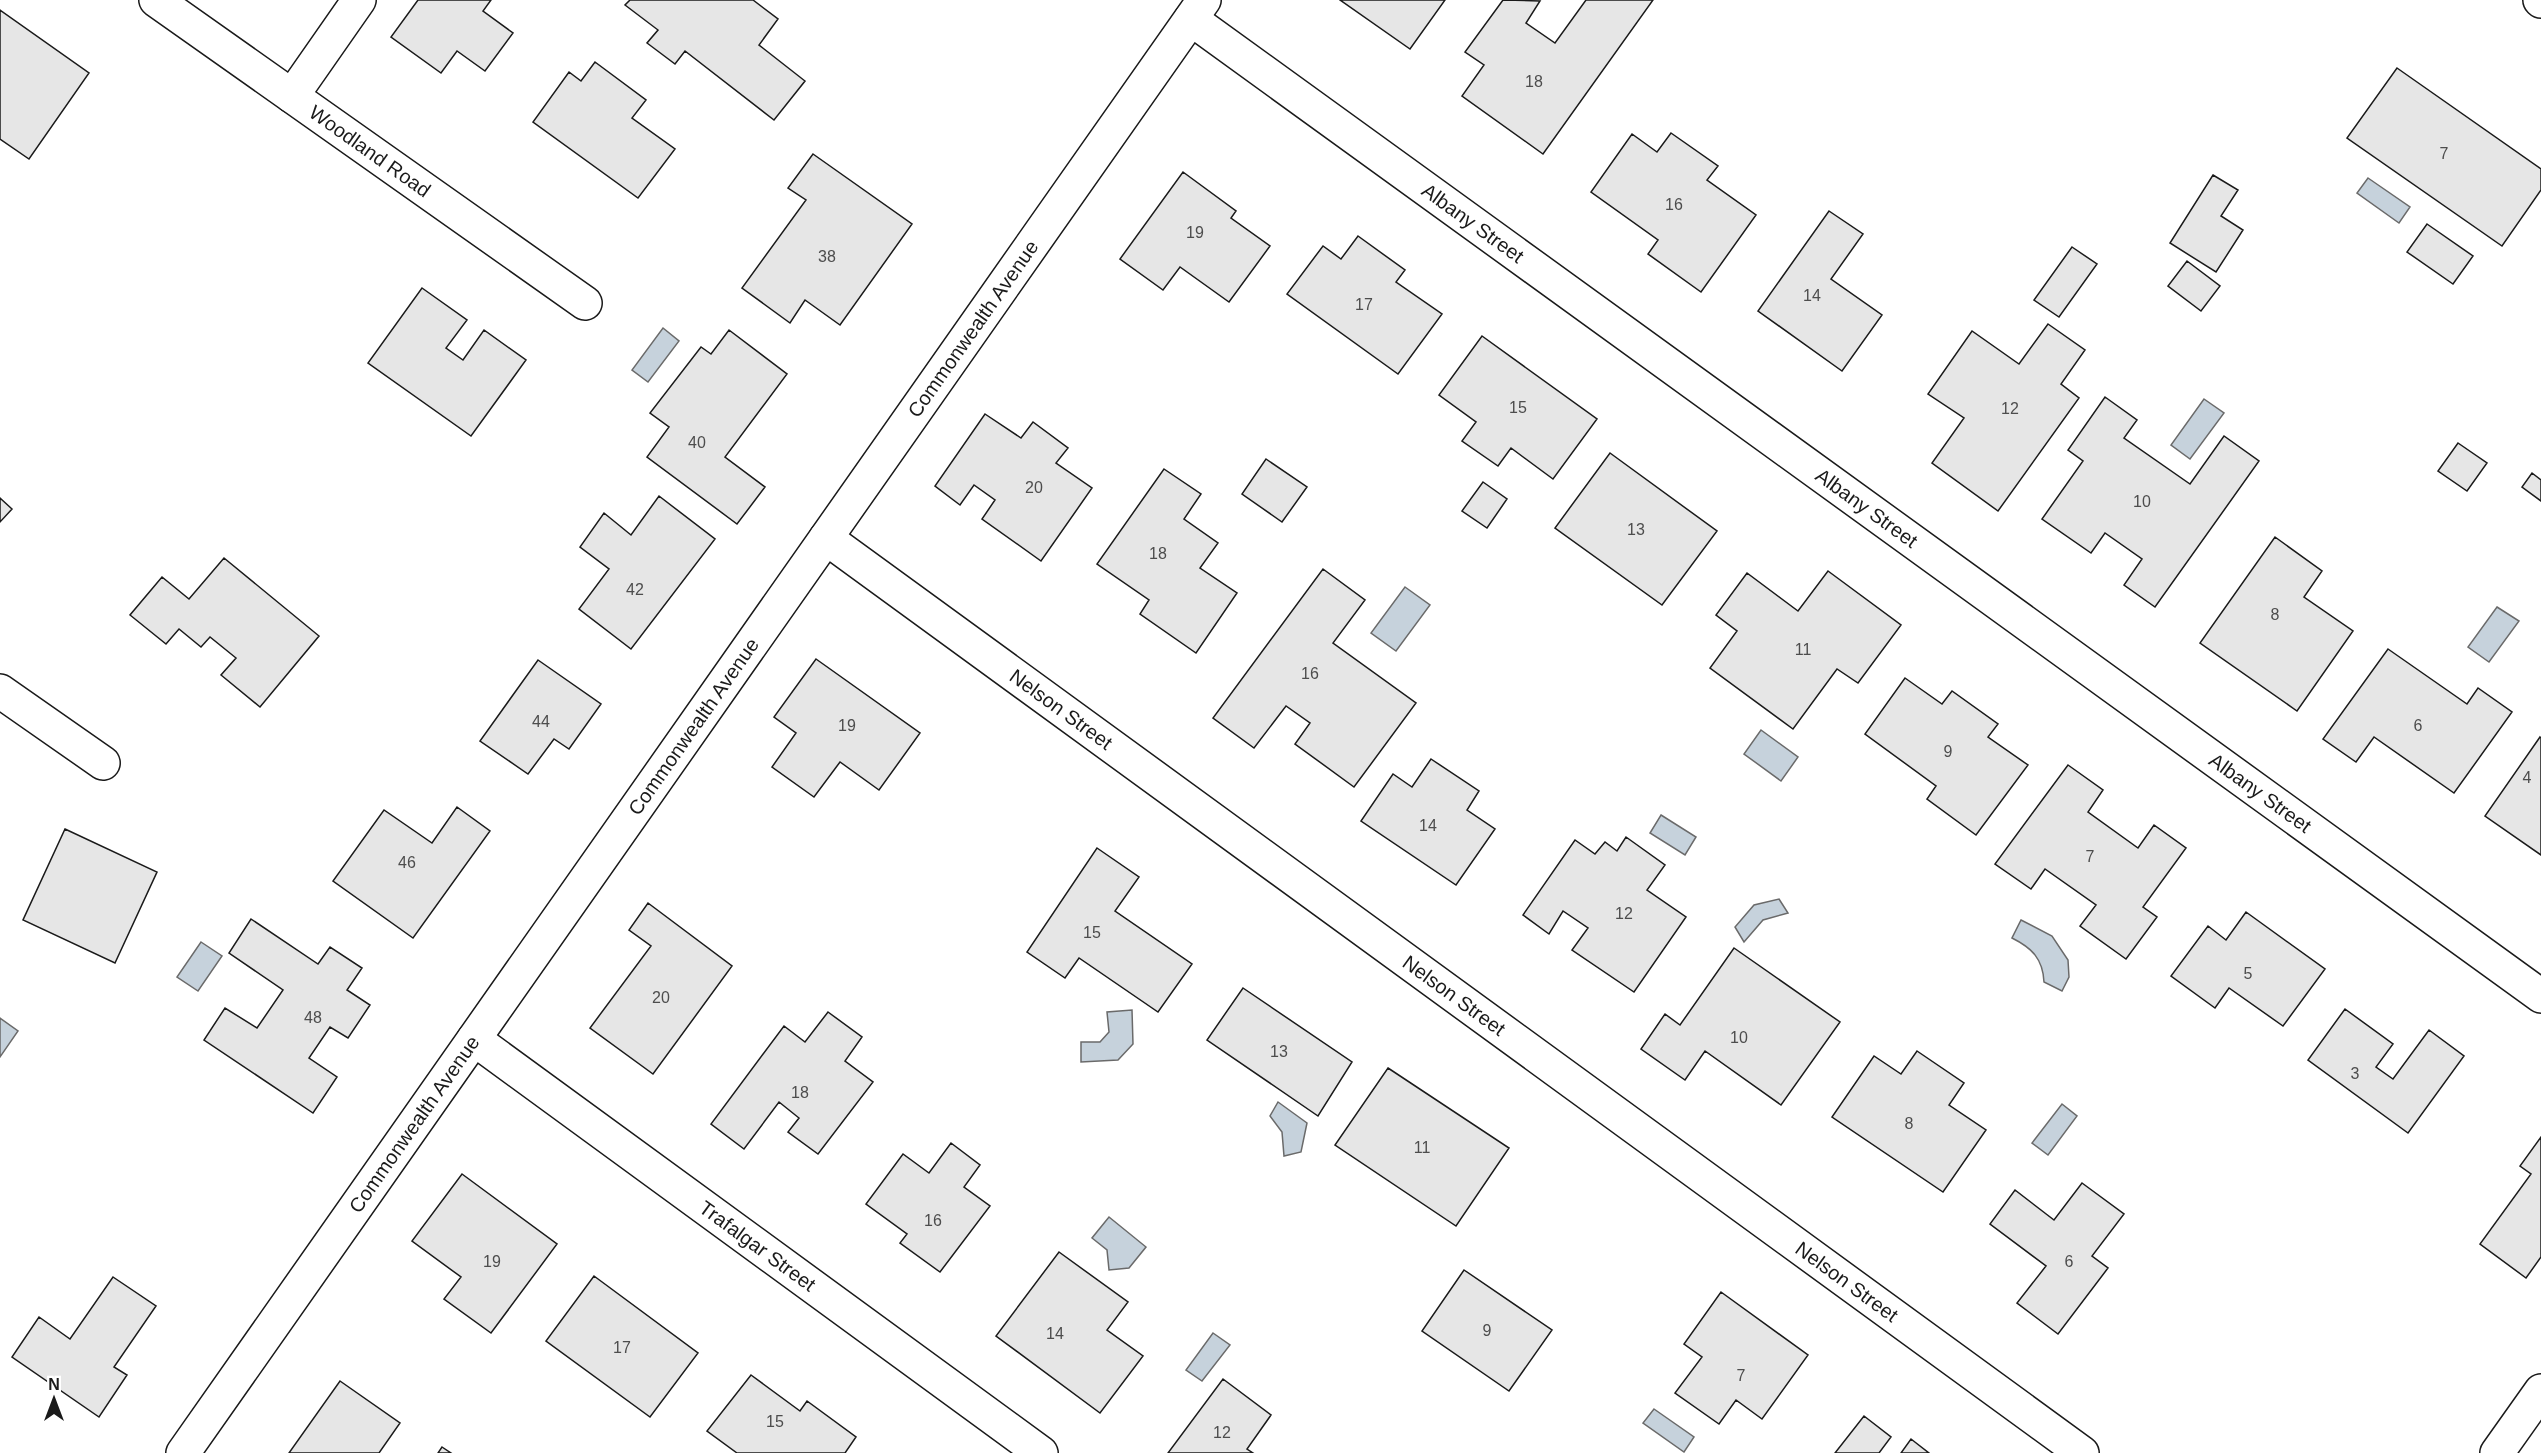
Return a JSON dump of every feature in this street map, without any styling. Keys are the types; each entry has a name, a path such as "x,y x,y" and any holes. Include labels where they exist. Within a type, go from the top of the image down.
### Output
{"street":[{"name":"Woodland Road","path":"156,0 585,303"},
{"path":"292,96 359,0"},
{"name":"Commonwealth Avenue","path":"183,1453 1198,9"},
{"name":"Albany Street","path":"1198,9 2541,996"},
{"name":"Nelson Street","path":"826,538 2082,1453"},
{"path":"0,692 103,763"},
{"name":"Trafalgar Street","path":"474,1039 1041,1453"},
{"path":"2497,1453 2541,1391"}],"shaded area":[{"path":"2368,178 2410,207 2399,223 2357,193"},
{"path":"663,328 679,341 648,382 632,370"},
{"path":"2204,399 2224,413 2190,459 2171,445"},
{"path":"1405,587 1430,605 1396,651 1371,633"},
{"path":"2497,607 2519,621 2489,662 2468,647"},
{"path":"1761,730 1798,757 1781,781 1744,754"},
{"path":"1661,815 1696,837 1685,855 1650,833"},
{"path":"1779,899 1788,913 1763,920 1744,942 1735,927 1754,905"},
{"path":"2021,920 2052,936 2068,960 2069,977 2062,991 2044,982 2039,961 2035,955 2012,938"},
{"path":"201,942 222,956 198,991 177,977"},
{"path":"1132,1010 1133,1044 1118,1060 1081,1062 1081,1042 1100,1042 1109,1032 1107,1012"},
{"path":"0,1018 18,1031 0,1057"},
{"path":"1278,1102 1307,1123 1301,1152 1284,1156 1282,1132 1270,1116"},
{"path":"2062,1104 2077,1116 2048,1155 2032,1143"},
{"path":"1109,1217 1146,1247 1129,1268 1109,1270 1107,1250 1092,1238"},
{"path":"1213,1333 1230,1345 1202,1381 1186,1370"},
{"path":"1654,1409 1694,1437 1684,1452 1643,1423"}],"building":[{"path":"418,0 491,0 483,11 513,33 485,71 457,51 441,73 391,37"},
{"path":"630,0 753,0 778,19 759,45 805,81 774,120 685,51 675,64 647,43 658,30 625,5"},
{"path":"1340,0 1445,0 1410,49"},
{"path":"1503,0 1540,1 1526,23 1555,43 1586,0 1653,0 1543,154 1462,96 1484,65 1465,52"},
{"path":"0,10 89,73 29,159 0,139"},
{"path":"595,62 646,100 632,118 675,149 638,198 533,122 569,72 581,81"},
{"path":"2397,68 2541,169 2541,190 2502,246 2347,138"},
{"path":"1671,133 1718,166 1707,180 1756,215 1701,292 1648,254 1658,240 1591,192 1632,134 1657,152"},
{"path":"813,154 912,224 840,325 805,300 790,323 742,288 806,200 788,188"},
{"path":"1183,172 1236,211 1231,218 1270,246 1229,302 1180,267 1163,290 1120,259"},
{"path":"2213,175 2238,190 2221,216 2243,230 2216,272 2170,243"},
{"path":"1829,211 1863,234 1831,279 1882,315 1842,371 1758,311"},
{"path":"2427,224 2473,256 2453,284 2407,252"},
{"path":"1358,236 1405,270 1396,282 1442,314 1398,374 1287,294 1323,246 1341,259"},
{"path":"2072,247 2097,264 2059,317 2034,300"},
{"path":"2187,261 2220,286 2201,311 2168,286"},
{"path":"422,288 467,320 446,348 463,360 484,330 526,360 471,436 368,363"},
{"path":"2048,324 2085,350 2061,384 2079,398 1998,511 1932,463 1964,418 1928,394 1972,331 2019,364"},
{"path":"729,330 787,374 725,457 765,487 737,524 647,457 669,427 650,413 701,347 711,354"},
{"path":"1482,336 1597,419 1553,479 1511,448 1498,466 1462,441 1476,422 1439,395"},
{"path":"2105,397 2137,420 2124,438 2190,484 2224,436 2259,461 2155,607 2124,585 2142,559 2105,533 2091,553 2042,519 2083,461 2068,450"},
{"path":"985,414 1021,438 1033,422 1068,448 1056,463 1092,488 1041,561 982,519 995,500 974,485 960,505 935,486"},
{"path":"2458,443 2487,463 2467,491 2438,471"},
{"path":"1610,453 1717,531 1662,605 1555,528"},
{"path":"1266,459 1307,487 1282,522 1242,494"},
{"path":"1164,469 1201,494 1184,519 1218,543 1200,568 1237,593 1196,653 1140,614 1149,600 1097,564"},
{"path":"2532,473 2541,480 2541,501 2522,487"},
{"path":"1483,482 1507,499 1487,528 1462,511"},
{"path":"659,496 715,539 631,649 579,609 609,569 580,547 604,513 631,535"},
{"path":"0,498 12,509 0,522"},
{"path":"2275,537 2322,571 2304,597 2353,631 2297,711 2200,643"},
{"path":"224,558 319,636 260,707 221,675 236,658 210,637 201,647 179,629 166,644 130,615 162,577 189,599"},
{"path":"1323,569 1365,600 1333,643 1416,703 1354,787 1295,744 1310,723 1286,706 1254,748 1213,718"},
{"path":"1828,571 1901,625 1858,683 1837,669 1793,729 1710,668 1737,631 1716,615 1747,573 1798,611"},
{"path":"2388,649 2467,704 2478,688 2512,712 2454,793 2374,737 2356,762 2323,739"},
{"path":"816,659 920,733 879,790 840,762 814,797 772,767 796,733 774,717"},
{"path":"538,660 601,704 569,749 554,739 528,774 480,741"},
{"path":"1905,678 1942,704 1952,691 1998,724 1988,737 2028,765 1976,835 1927,799 1936,786 1865,734"},
{"path":"2541,738 2541,855 2485,816"},
{"path":"1431,759 1479,791 1467,810 1495,829 1456,885 1361,821 1393,774 1412,787"},
{"path":"2068,765 2103,790 2088,812 2138,848 2154,825 2186,848 2143,907 2157,917 2126,959 2080,926 2096,905 2045,869 2031,889 1995,864"},
{"path":"457,807 490,831 413,938 333,881 384,810 432,843"},
{"path":"65,829 157,872 115,963 23,920"},
{"path":"1626,837 1665,865 1647,890 1686,917 1634,992 1572,950 1588,928 1563,911 1549,934 1523,915 1575,840 1595,854 1605,842 1617,851"},
{"path":"1097,848 1139,877 1115,911 1192,964 1158,1012 1079,958 1065,978 1027,952"},
{"path":"648,903 732,966 653,1074 590,1028 651,946 629,930"},
{"path":"2246,912 2325,969 2283,1026 2229,988 2215,1008 2171,976 2208,926 2226,940"},
{"path":"251,919 318,964 330,947 362,968 347,990 370,1005 348,1038 330,1027 309,1058 337,1077 313,1113 204,1040 225,1008 257,1028 283,990 229,953"},
{"path":"1734,948 1840,1022 1781,1105 1705,1051 1685,1080 1641,1049 1665,1014 1680,1025"},
{"path":"1243,988 1352,1062 1318,1116 1207,1040"},
{"path":"2345,1009 2393,1044 2376,1067 2393,1079 2429,1030 2464,1056 2408,1133 2308,1060"},
{"path":"828,1012 862,1037 845,1061 873,1082 818,1154 788,1132 799,1118 779,1102 744,1149 711,1124 784,1026 805,1042"},
{"path":"1917,1051 1964,1083 1949,1105 1986,1130 1943,1192 1832,1117 1874,1056 1901,1074"},
{"path":"1388,1068 1509,1148 1456,1226 1335,1145"},
{"path":"2541,1137 2541,1257 2526,1278 2480,1244 2531,1174 2520,1166"},
{"path":"951,1143 980,1165 964,1187 990,1206 940,1272 900,1243 907,1234 866,1204 903,1154 929,1173"},
{"path":"462,1174 557,1244 491,1333 444,1299 461,1277 412,1241"},
{"path":"2082,1183 2124,1214 2092,1256 2108,1268 2058,1334 2017,1303 2046,1266 1990,1224 2015,1190 2054,1220"},
{"path":"1059,1252 1128,1302 1107,1330 1143,1356 1100,1413 996,1336"},
{"path":"1464,1270 1552,1330 1509,1391 1422,1331"},
{"path":"594,1276 698,1353 650,1417 546,1341"},
{"path":"113,1277 156,1306 114,1367 127,1375 99,1417 12,1357 39,1317 70,1339"},
{"path":"1721,1292 1808,1355 1762,1419 1736,1400 1719,1424 1675,1393 1702,1357 1684,1344"},
{"path":"751,1375 800,1411 807,1401 856,1437 845,1453 737,1453 707,1431"},
{"path":"1223,1379 1271,1415 1247,1449 1253,1453 1168,1453"},
{"path":"340,1381 400,1423 379,1453 289,1453"},
{"path":"1864,1416 1891,1437 1879,1453 1835,1453"},
{"path":"1911,1439 1929,1453 1901,1453"},
{"path":"442,1447 451,1453 438,1453"}]}
